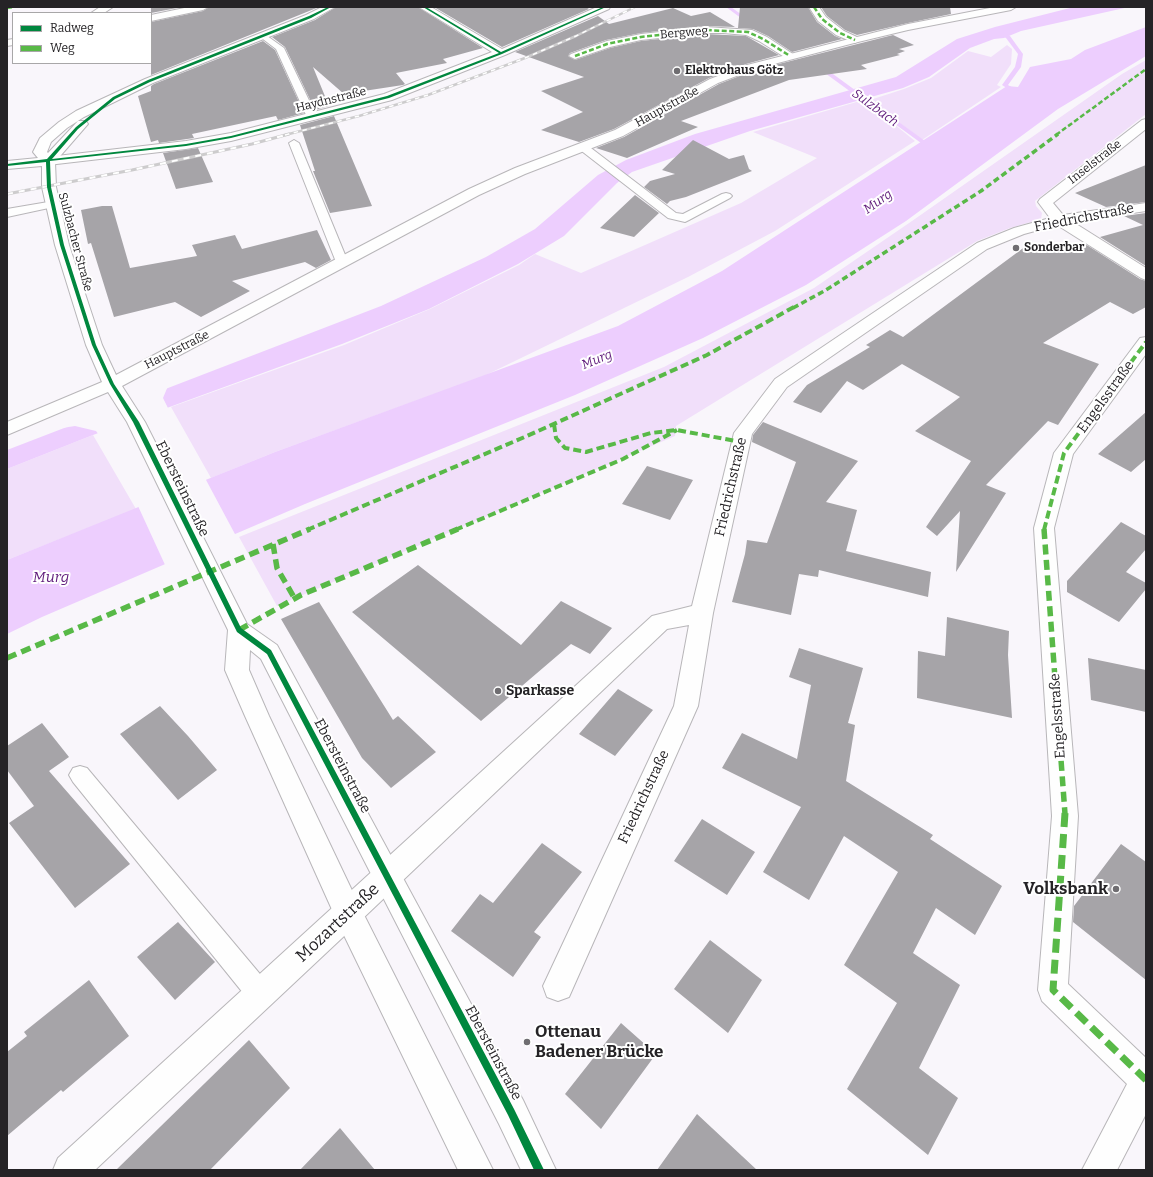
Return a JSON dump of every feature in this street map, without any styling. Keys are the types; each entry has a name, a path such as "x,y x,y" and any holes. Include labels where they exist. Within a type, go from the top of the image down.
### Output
{"street":[{"path":"98,12 108,7"},
{"path":"152,18 202,7"},
{"path":"48,161 77,128 114,98 149,81 310,17 330,7"},
{"path":"424,7 501,53"},
{"name":"Haydnstraße","path":"7,165 186,145 231,137 388,97 501,53 605,7"},
{"path":"814,7 822,19 840,33 855,40"},
{"name":"Hauptstraße","path":"7,429 117,392 209,334 474,192 520,171 619,133 714,81 751,67 790,56 908,27 1011,7"},
{"name":"Bergweg","path":"575,56 607,44 641,37 718,30 748,32 763,39 790,56"},
{"name":"Inselstraße","path":"1059,220 1045,202 1146,123"},
{"name":"Sulzbacher Straße","path":"48,161 49,187 62,245 94,345 117,392"},
{"name":"Friedrichstraße","path":"558,986 686,706 702,613 743,433 781,383 982,246 1019,231 1059,220 1146,206"},
{"path":"1059,220 1146,275"},
{"name":"Engelsstraße","path":"1146,342 1064,453 1044,528 1066,816 1053,990 1146,1080"},
{"name":"Ebersteinstraße","path":"117,392 136,422 238,630 237,670 348,913 476,1170"},
{"name":"Mozartstraße","path":"70,1170 261,995 660,622 702,613"},
{"name":"Ebersteinstraße","path":"238,630 269,652 540,1170"},
{"path":"1099,1170 1146,1080"}],"lane":[{"path":"263,36 280,48 312,117"},
{"path":"294,143 342,262"},
{"path":"582,147 672,216 685,218 726,196"},
{"path":"7,213 54,204"},
{"path":"80,775 261,995"}],"shaded area":[{"path":"1007,45 1012,49 1011,64 997,85 1001,87 922,140 870,100 931,78 968,51 991,57"},
{"path":"1146,60 1146,114 1035,201 1036,206 1042,213 1041,219 1010,228 977,241 676,426 675,436 277,606 239,537 664,367 814,288 1122,74"},
{"path":"860,101 862,104 868,103 915,141 775,231 688,277 484,376 275,452 211,478 171,407 344,345 430,309 519,265 535,254 581,273 741,203 817,158 753,132"},
{"path":"93,435 136,509 7,560 7,469"}],"water":[{"path":"1074,7 1129,7 1021,31 1004,38 994,39 970,48 929,77 903,88 750,131 632,172 617,183 564,236 518,264 429,309 342,344 93,435 7,469 7,450 381,306 486,257 535,229 598,175 626,160 695,134 896,77 957,39 995,27"},
{"name":"Murg","path":"1146,27 1146,56 1058,109 906,221 806,285 703,338 575,395 305,504 42,617 7,634 7,560 275,452 618,326 722,271 1007,86 1018,87 1030,67 1071,59 1085,50"}],"pier":[{"path":"168,386 163,398 169,410 99,435 96,431 75,426 56,429"},
{"path":"205,478 236,536 166,567 138,506"}],"building":[{"path":"151,7 182,7 152,13"},
{"path":"209,7 319,7 151,75 152,22 203,11"},
{"path":"336,7 418,7 483,48 443,59 447,63 396,73 405,84 403,85 344,94 313,67 329,106 315,110 285,47 272,37 315,20"},
{"path":"434,7 586,7 589,9 502,47"},
{"path":"740,7 808,7 817,22 835,36 842,39 792,52 768,36 753,29 738,28"},
{"path":"821,7 950,7 951,14 857,35 845,30 827,16"},
{"path":"673,8 691,16 710,12 735,27 706,26 641,33 606,40 570,53 568,56 575,60 610,48 641,41 706,34 746,36 779,55 746,64 709,78 614,129 579,142 541,130 583,112 541,91 584,77 515,52 598,16 609,24"},
{"path":"893,35 914,45 899,49 905,51 897,54 900,55 861,65 867,69 789,80 681,121 698,127 627,158 596,148 624,137 719,84 755,70"},
{"path":"263,41 275,50 304,113 278,120 276,116 192,134 194,138 159,143 158,140 151,142 138,96 151,91 151,86 154,84"},
{"path":"334,116 372,206 330,213 313,171 315,171 300,125"},
{"path":"693,140 729,159 744,155 749,169 752,171 686,197 670,201 667,204 644,187 650,181 675,174 662,170"},
{"path":"198,148 213,182 176,189 163,153"},
{"path":"1146,165 1146,202 1106,207 1075,193"},
{"path":"635,195 659,213 634,237 600,228"},
{"path":"102,206 112,206 130,268 197,256 192,245 235,235 242,249 317,230 331,260 316,268 305,262 232,281 250,291 201,317 175,302 114,317 91,243 88,244 81,210"},
{"path":"1146,213 1146,266 1100,237 1143,225 1124,216"},
{"path":"1082,242 1140,279 1146,281 1146,307 1133,314 1110,302 1043,343 1099,364 1058,425 1048,421 986,485 1006,493 956,572 960,511 937,536 926,527 971,461 915,431 960,397 902,364 863,390 847,381 821,413 793,402 807,385 870,347 866,345 890,330 903,337 1030,243 1048,252"},
{"path":"1146,412 1146,459 1131,472 1098,454"},
{"path":"763,422 858,461 826,502 857,510 846,551 931,572 928,597 819,570 818,577 799,574 791,615 732,602 745,554 747,540 767,543 796,462 752,442 753,435"},
{"path":"647,466 693,480 670,520 622,504"},
{"path":"1121,522 1146,536 1146,549 1126,572 1146,583 1146,589 1119,622 1067,592 1067,581"},
{"path":"418,565 521,645 561,601 612,628 590,654 571,644 481,721 352,612"},
{"path":"319,602 393,720 398,716 436,752 391,788 362,758 281,619"},
{"path":"947,617 1009,631 1008,655 1012,718 917,698 918,651 945,656"},
{"path":"799,648 863,668 848,723 855,725 846,781 933,835 930,839 1002,886 975,935 936,908 913,953 960,985 919,1068 958,1098 928,1155 847,1089 897,1003 844,965 898,872 844,836 809,900 763,872 801,807 722,768 742,733 797,759 811,685 789,677"},
{"path":"1088,658 1146,670 1146,712 1091,700"},
{"path":"618,689 653,710 615,756 579,734"},
{"path":"160,706 217,770 178,800 120,734"},
{"path":"42,723 69,757 49,771 130,864 75,908 9,823 34,806 7,770 7,746"},
{"path":"702,819 755,852 727,895 674,861"},
{"path":"542,843 582,872 534,932 541,937 513,977 451,931 480,894 493,903"},
{"name":"Volksbank","path":"1121,844 1146,862 1146,980 1073,922 1074,906"},
{"path":"178,922 215,962 175,1000 137,957"},
{"path":"710,940 762,980 728,1033 674,989"},
{"path":"89,980 129,1036 63,1092 61,1090 7,1136 7,1052 27,1036 24,1032"},
{"path":"621,1023 656,1054 601,1129 565,1094"},
{"path":"249,1040 290,1088 210,1170 116,1170"},
{"path":"697,1114 757,1170 657,1170"},
{"path":"340,1128 375,1170 300,1170"}],"waterway":[{"name":"Sulzbach","path":"728,7 751,23"},
{"path":"1000,32 1008,37 1021,54 1018,67 1005,85 1018,93"},
{"name":"Sulzbach","path":"820,67 923,142 930,153"}],"railway":[{"path":"285,135 359,116 428,95 525,58 576,36 635,7"},
{"path":"7,194 132,170 252,144 289,134"}],"marked path":[{"path":"7,8 13,7"},
{"path":"814,7 822,19 840,33 855,40"},
{"path":"575,56 607,44 641,37 706,30 748,32 763,39 790,56"},
{"path":"7,658 527,436 707,355 826,290 981,191 1146,69"},
{"path":"1146,342 1064,453 1044,528 1065,816 1053,990 1146,1080"},
{"path":"554,424 556,438 565,448 586,452 651,433 677,430 741,442"},
{"path":"239,630 301,595 623,459 677,430"},
{"path":"273,544 277,568 295,599"}],"cycle path":[{"path":"330,7 310,17 149,81 114,98 77,128 48,161 49,187 62,245 94,345 112,384 136,422 239,630 269,652 511,1112 539,1170"},
{"path":"424,7 501,53"},
{"path":"7,165 186,145 231,137 388,97 501,53 605,7"}],"place":[{"name":"Elektrohaus Götz","path":"677,71"},
{"name":"Sonderbar","path":"1016,248"},
{"name":"Sparkasse","path":"498,691"},
{"name":"Volksbank","path":"1116,889"},
{"name":"Ottenau Badener Brücke","path":"527,1042"}]}
